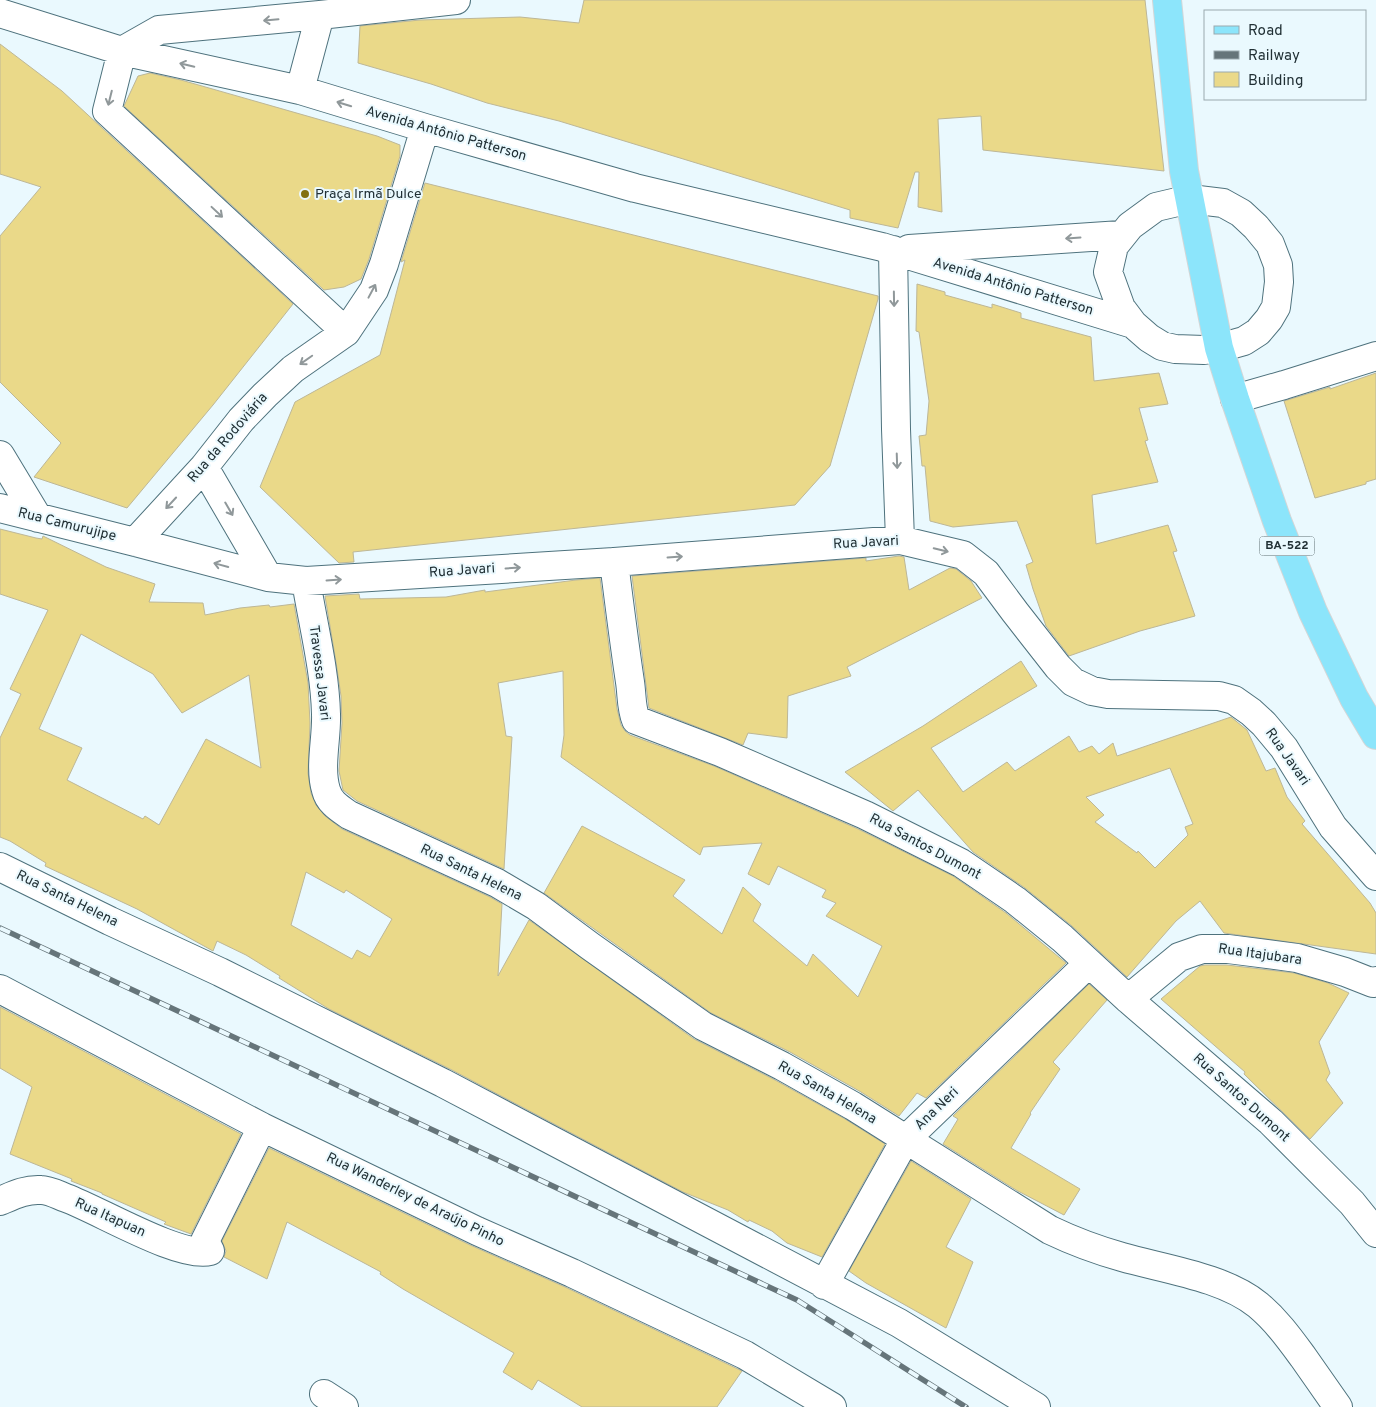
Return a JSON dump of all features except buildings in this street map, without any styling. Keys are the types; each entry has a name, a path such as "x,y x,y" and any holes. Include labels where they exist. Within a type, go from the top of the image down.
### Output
{"main road":[{"name":"BA-522","path":"1167,0 1184,171 1219,348 1277,521 1313,612 1354,698 1376,735"}],"street":[{"path":"346,332 106,111 122,51 159,30 456,0"},
{"name":"Avenida Antônio Patterson","path":"0,13 122,51 300,90 635,188 893,250 1133,324"},
{"path":"300,90 320,15"},
{"name":"Rua da Rodoviária","path":"135,542 204,467 241,420 265,395 293,369 346,332 374,290 384,264 425,128"},
{"path":"1190,199 1223,203 1242,213 1270,244 1278,265 1279,282 1276,307 1258,332 1244,341 1219,348 1189,350 1162,346 1133,324 1121,308 1108,272 1114,246 1130,226 1156,207 1190,199"},
{"name":"Avenida Antônio Patterson","path":"893,250 1121,235"},
{"path":"893,250 900,540"},
{"path":"1235,399 1376,356"},
{"path":"0,455 38,518"},
{"path":"204,467 268,577"},
{"name":"Rua Camurujipe","path":"0,508 135,542"},
{"name":"Rua Javari","path":"135,542 268,577 306,581 614,562 900,540 962,556 986,572 1014,612 1058,667 1073,682 1092,691 1108,694 1219,696 1234,700 1245,708 1264,724 1284,748 1333,827 1376,876"},
{"name":"Rua Santos Dumont","path":"614,562 633,712 636,720 720,752 865,815 961,864 1015,900 1062,938 1128,999 1271,1122 1352,1203 1376,1233"},
{"name":"Travessa Javari","path":"306,581 323,680 326,738 323,766"},
{"name":"Rua Santa Helena","path":"323,766 325,788 328,797 336,806 348,814 497,883 536,906 703,1026 782,1066 845,1102 1050,1230 1079,1244 1120,1257 1206,1279 1256,1303 1272,1317 1287,1335 1338,1407"},
{"name":"Rua Santa Helena","path":"0,867 220,972 434,1079 899,1324 1036,1407"},
{"name":"Rua Itajubara","path":"1128,999 1180,957 1202,949 1228,949 1297,958 1375,983"},
{"name":"Ana Neri","path":"824,1285 905,1140 1089,963"},
{"name":"Rua Wanderley de Araújo Pinho","path":"0,989 262,1127 477,1231 572,1273 745,1356 832,1407"},
{"name":"Rua Itapuan","path":"0,1200 23,1191 44,1190 78,1202 137,1231 177,1247 197,1252 210,1250 205,1241 262,1127"}],"railway":[{"path":"0,928 797,1300 966,1407"}],"place":[{"name":"Praça Irmã Dulce","path":"305,194"}]}
